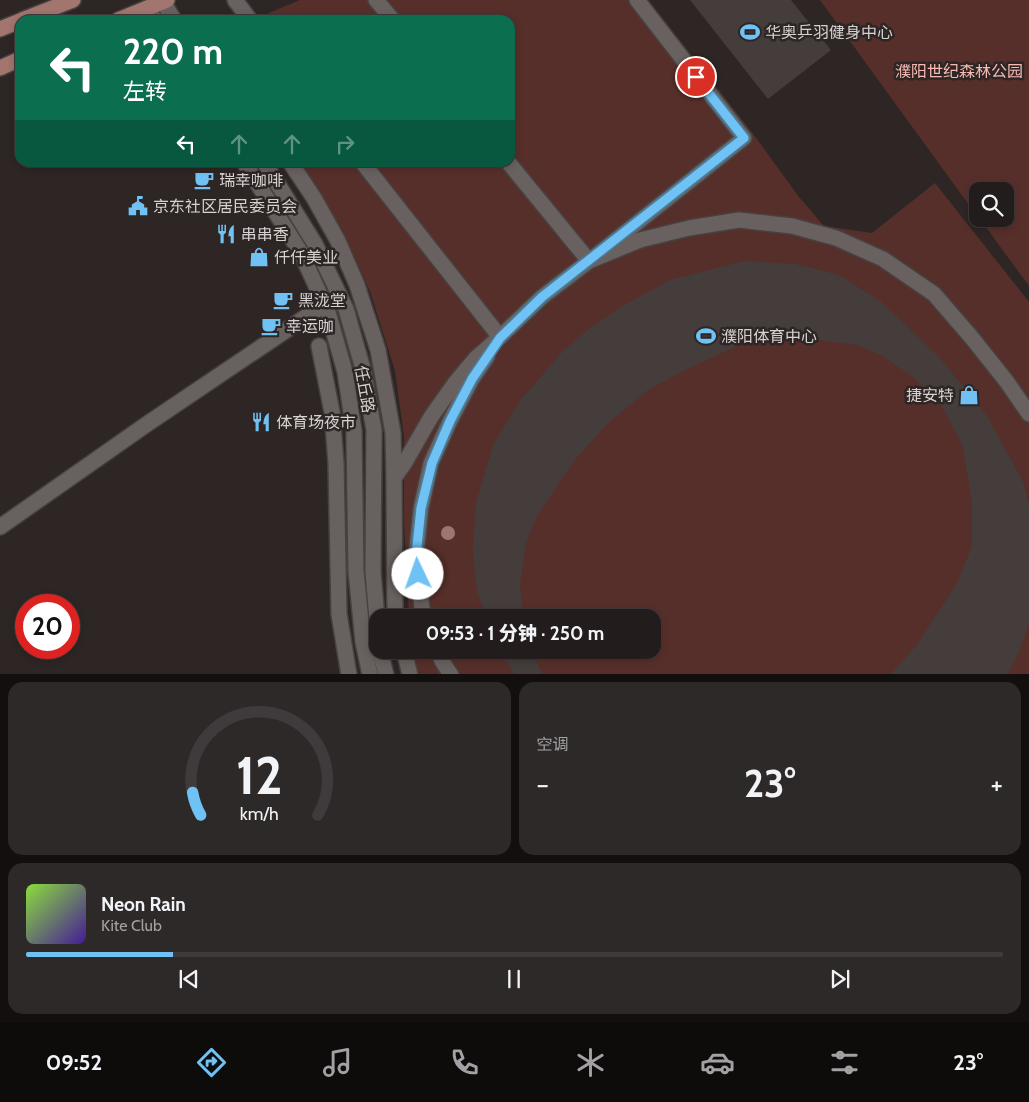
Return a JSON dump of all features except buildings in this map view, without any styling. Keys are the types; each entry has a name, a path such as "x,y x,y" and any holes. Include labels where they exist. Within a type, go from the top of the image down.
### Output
{"main road":[{"path":"34,15 73,0"},
{"path":"151,14 165,1"},
{"path":"0,29 15,23"},
{"path":"0,68 15,62"}],"street":[{"path":"235,0 246,15"},
{"path":"376,0 389,15"},
{"path":"394,478 432,416 455,383 475,359 500,338 542,297 744,138 637,0"},
{"path":"165,1 172,15"},
{"name":"任丘路","path":"247,167 301,253 328,312 345,372 354,431 356,571 363,642 370,674"},
{"name":"任丘路","path":"267,167 316,244 346,309 364,369 374,430 373,572 376,609"},
{"path":"293,167 314,198 338,241 357,286 378,350 393,433 396,609"},
{"path":"366,167 500,338"},
{"path":"512,167 589,261"},
{"path":"589,261 640,240 689,228 739,220 792,226 836,238 884,259 934,294 1007,382 1029,414"},
{"path":"0,528 147,424 325,304"},
{"path":"422,609 416,556 421,508 432,463 450,421 472,379 500,338"},
{"path":"319,346 332,412 336,463 339,614 349,674"},
{"path":"382,659 386,674"},
{"path":"406,659 410,674"},
{"path":"441,659 450,674"}],"green space":[{"name":"濮阳体育中心","path":"300,0 648,0 757,139 799,197 824,226 872,233 935,183 1029,302 1029,674 418,674 416,659 661,659 661,609 409,609 404,521 404,436 395,371 371,294 343,231 302,167 515,167 515,15 264,15"},
{"name":"濮阳世纪森林公园","path":"820,0 1029,0 1029,286 986,227 1014,227 1014,182 969,182 969,205"}],"place":[{"name":"华奥乒羽健身中心","path":"750,32"},
{"name":"瑞幸咖啡","path":"204,180"},
{"name":"京东社区居民委员会","path":"138,206"},
{"name":"串串香","path":"226,234"},
{"name":"仟仟美业","path":"259,257"},
{"name":"黑泷堂","path":"283,300"},
{"name":"幸运咖","path":"271,326"},
{"name":"濮阳体育中心","path":"706,336"},
{"name":"捷安特","path":"969,395"},
{"name":"体育场夜市","path":"261,422"}],"route":[{"path":"418,574 416,556 421,508 432,463 450,421 472,379 500,338 542,297 744,138 696,77"}]}
